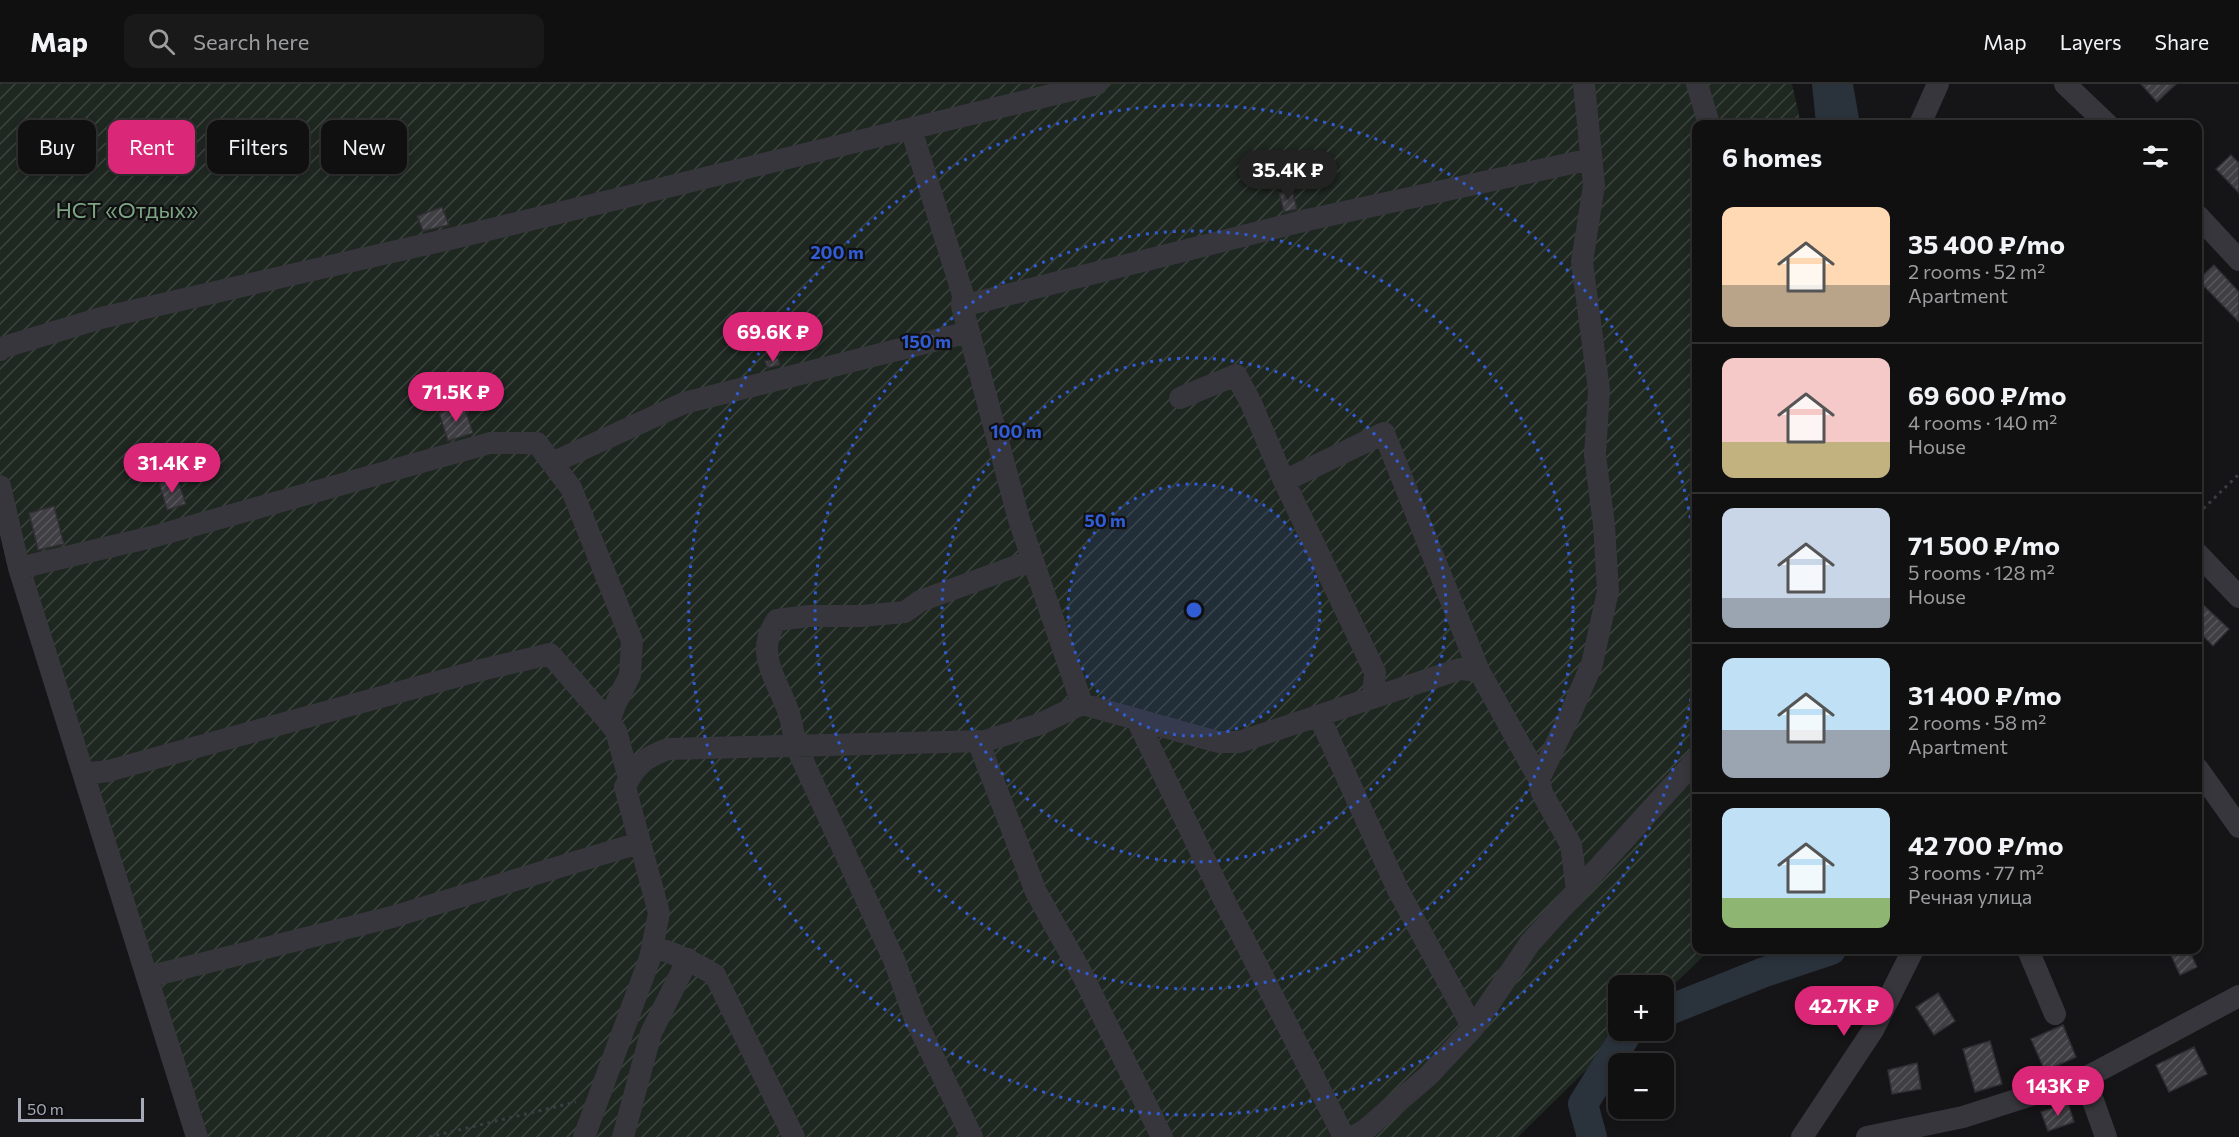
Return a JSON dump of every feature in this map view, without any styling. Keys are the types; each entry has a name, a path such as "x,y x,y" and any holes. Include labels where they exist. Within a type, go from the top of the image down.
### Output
{"street":[{"path":"0,348 101,318 454,238 1098,84"},
{"path":"1539,779 1592,664 1608,591 1604,525 1595,455 1599,390 1582,262 1594,185 1584,84"},
{"path":"1697,84 1708,120"},
{"path":"1922,120 1938,84"},
{"path":"2065,84 2102,120"},
{"path":"911,129 963,295 962,306 1019,520 1082,704"},
{"path":"962,306 1307,219 1591,159"},
{"path":"2202,220 2239,260"},
{"path":"552,463 684,403 969,332"},
{"path":"1180,398 1236,375 1251,403 1284,482 1375,672 1373,698"},
{"path":"1284,482 1384,433 1479,671 1539,779 1542,793 1570,845 1577,890"},
{"path":"19,568 167,533 490,443 537,444 571,488 632,641 630,675 609,722"},
{"path":"0,486 19,568 197,1137"},
{"path":"2202,558 2239,597"},
{"path":"972,1137 915,1019 894,960 796,746 788,710 768,664 769,631 777,620 809,616 861,616 905,612 920,601 1033,560"},
{"path":"84,774 108,771 460,675 550,654 616,731 629,778"},
{"path":"584,1137 653,946 658,913 625,787 633,770 651,755 668,749 985,741 1040,723 1082,704 1218,742 1239,742 1460,669 1479,671"},
{"path":"1319,716 1398,890 1473,1028"},
{"path":"1137,720 1228,908 1344,1137"},
{"path":"978,741 1036,892 1082,974 1162,1137"},
{"path":"1353,1137 1365,1130 1428,1076 1473,1028 1530,944 1692,764"},
{"path":"2202,775 2239,827"},
{"path":"147,977 392,917 639,843"},
{"path":"653,946 688,959 715,975 794,1137"},
{"path":"1802,1137 1873,1030 1911,954"},
{"path":"2030,954 2055,1014"},
{"path":"622,1137 651,1033 688,959"},
{"path":"1867,1137 1963,1117 2085,1078 2239,996"},
{"path":"2085,1078 2106,1137"},
{"path":"597,1101 598,1134 601,1137"}],"path":[{"path":"2202,510 2239,474"},
{"path":"429,1137 597,1101"}],"green space":[{"name":"НСТ «Отдых»","path":"0,84 1792,84 1800,120 1692,120 1692,954 1706,954 1674,984 1674,975 1608,975 1608,1041 1616,1041 1518,1137 197,1137 0,505"}],"shaded area":[{"path":"1812,84 1853,84 1859,120 1816,120"}],"building":[{"path":"2141,84 2176,84 2157,102"},
{"path":"2231,155 2239,163 2239,193 2216,169"},
{"path":"1292,189 1297,209 1284,212 1279,193"},
{"path":"442,207 449,225 423,231 417,216"},
{"path":"2214,265 2239,292 2239,322 2202,284 2202,276"},
{"path":"778,357 780,365 767,368 765,361"},
{"path":"464,405 473,433 448,441 439,413"},
{"path":"177,477 186,504 167,510 159,483"},
{"path":"54,506 64,544 38,550 29,513"},
{"path":"2202,604 2229,629 2213,646 2202,635"},
{"path":"2170,954 2191,954 2197,967 2180,975"},
{"path":"1938,993 1955,1021 1934,1035 1916,1007"},
{"path":"2063,1025 2076,1057 2045,1071 2031,1039"},
{"path":"1990,1041 2002,1084 1975,1092 1963,1049"},
{"path":"2194,1047 2207,1074 2169,1092 2156,1065"},
{"path":"1917,1063 1921,1089 1892,1094 1888,1070"},
{"path":"2068,1103 2074,1122 2048,1131 2041,1112"}],"waterway":[{"path":"1674,1008 1762,973 1819,954"},
{"path":"1592,1137 1583,1104 1622,1041"}]}
